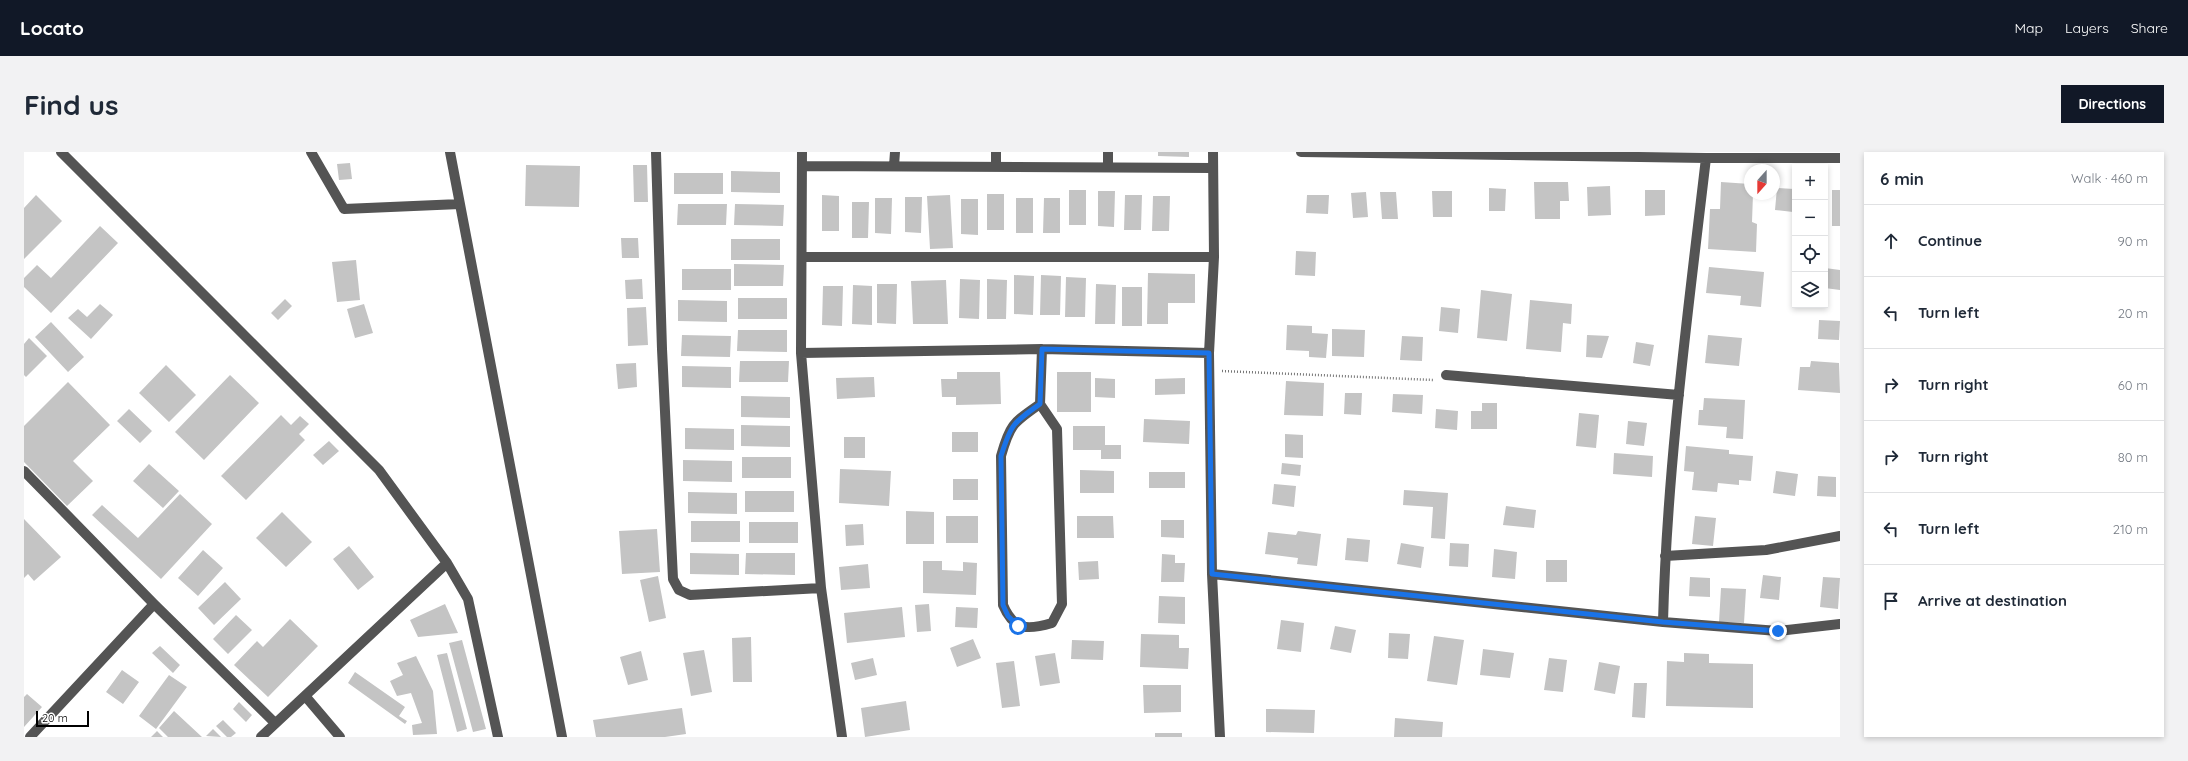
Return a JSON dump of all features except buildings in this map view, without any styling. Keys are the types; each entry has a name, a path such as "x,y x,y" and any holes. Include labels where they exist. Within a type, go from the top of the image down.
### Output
{"street":[{"path":"61,152 379,470 447,564 468,598 498,737"},
{"path":"311,152 344,209 460,204"},
{"path":"450,152 562,737"},
{"path":"656,152 662,349 672,579 679,590 690,595 821,588"},
{"path":"802,152 802,353 821,588 842,737"},
{"path":"894,152 894,166"},
{"path":"996,152 996,166"},
{"path":"1108,152 1108,166"},
{"path":"1213,152 1214,257 1209,370 1212,574 1220,737"},
{"path":"1301,152 1706,158 1840,158"},
{"path":"1663,622 1665,556 1679,395 1706,158"},
{"path":"802,166 1108,166 1213,168"},
{"path":"802,257 1214,257"},
{"path":"802,353 1042,349 1209,353"},
{"path":"1040,404 1014,422 1006,438 1001,456 1003,605 1008,616 1018,626 1034,628 1052,623 1062,604 1056,429 1040,404 1042,349"},
{"path":"1446,375 1679,395"},
{"path":"25,472 154,604 275,722"},
{"path":"1665,556 1766,550 1840,536"},
{"path":"261,737 275,722 306,697 447,564"},
{"path":"1212,574 1663,622 1778,631 1840,624"},
{"path":"30,737 154,604"},
{"path":"306,697 340,737"}],"path":[{"path":"1209,370 1433,381 1446,375"}],"route":[{"path":"1018,626 1008,616 1003,605 1001,456 1006,438 1014,422 1040,404 1042,349 1209,353 1212,574 1663,622 1778,631"}]}
